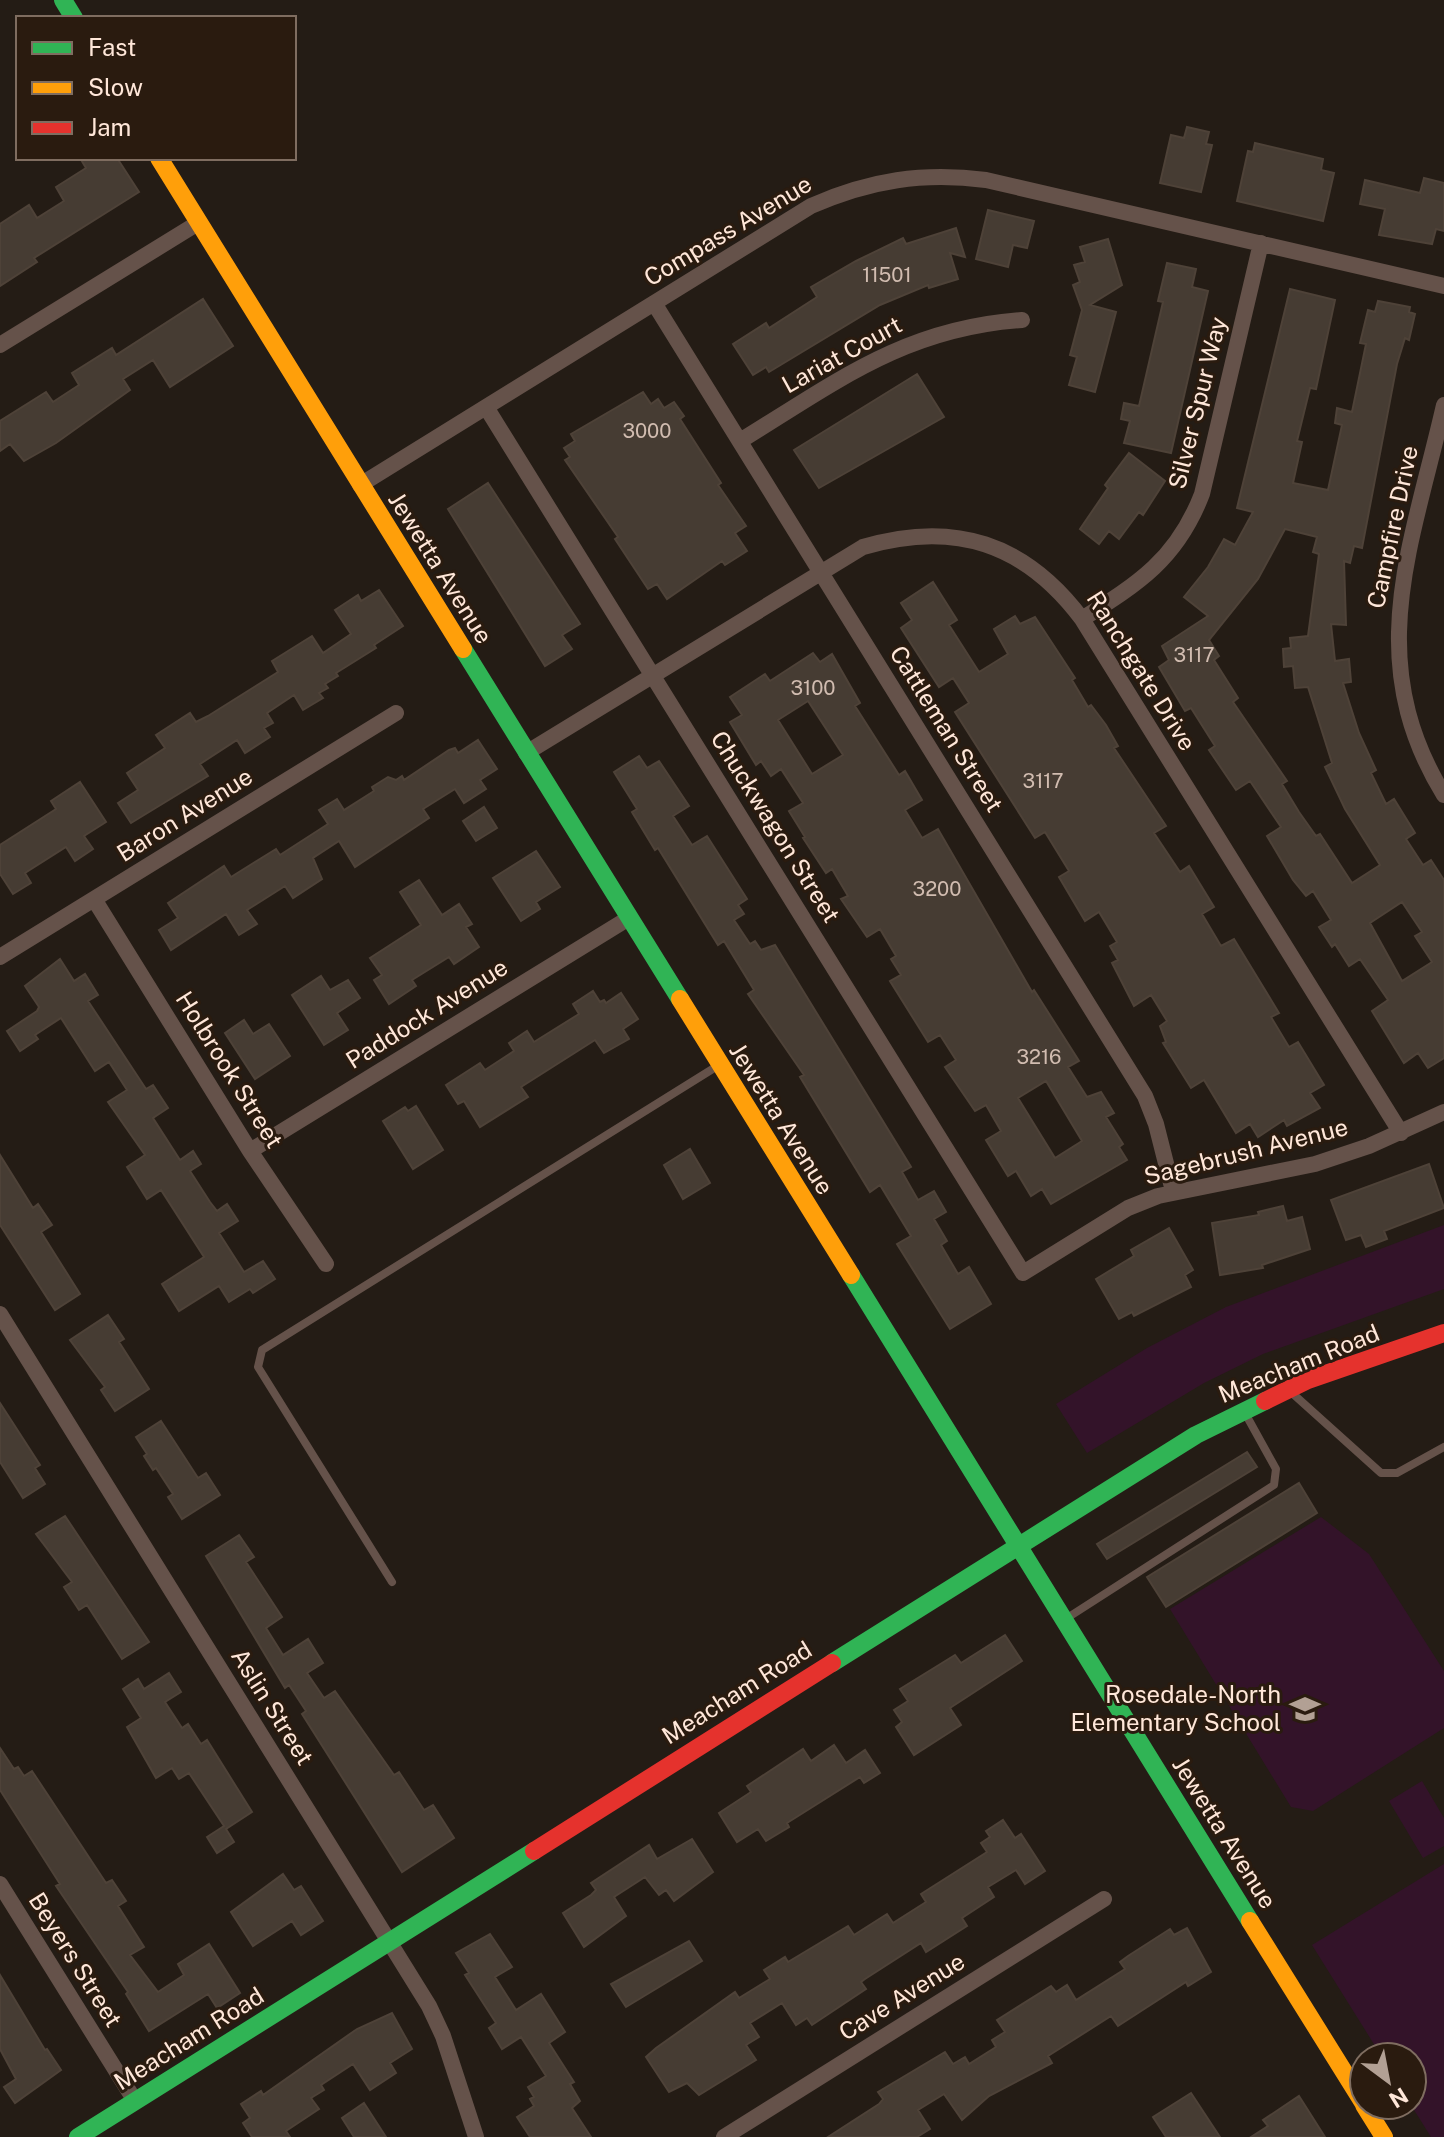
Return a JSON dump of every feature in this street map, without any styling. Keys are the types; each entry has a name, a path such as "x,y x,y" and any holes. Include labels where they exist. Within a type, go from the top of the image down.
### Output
{"street":[{"name":"Jewetta Avenue","path":"160,160 1348,2079"},
{"name":"Compass Avenue","path":"360,485 811,206 857,188 917,176 986,180 1444,286"},
{"path":"0,345 198,223"},
{"name":"Silver Spur Way","path":"1082,619 1137,585 1158,566 1192,520 1202,494 1261,243"},
{"name":"Cattleman Street","path":"654,303 1145,1096 1156,1124 1173,1191"},
{"name":"Lariat Court","path":"740,441 877,357 913,341 949,330 1022,320"},
{"name":"Campfire Drive","path":"1444,405 1399,600 1396,637 1405,710 1417,744 1444,795"},
{"name":"Chuckwagon Street","path":"486,407 1023,1273"},
{"name":"Ranchgate Drive","path":"526,753 863,547 893,538 955,536 986,543 1028,564 1064,594 1082,619 1401,1133"},
{"name":"Baron Avenue","path":"0,957 396,713"},
{"name":"Holbrook Street","path":"94,899 250,1151 326,1264"},
{"name":"Paddock Avenue","path":"250,1151 629,918"},
{"name":"Sagebrush Avenue","path":"1023,1273 1128,1208 1173,1191 1315,1164 1401,1133 1444,1112"},
{"name":"Aslin Street","path":"0,1314 389,1941 443,2036 476,2137"},
{"name":"Meacham Road","path":"78,2137 1196,1435 1288,1389 1444,1333"},
{"name":"Beyers Street","path":"0,1884 135,2101"},
{"name":"Cave Avenue","path":"724,2137 1104,1899"}],"lane":[{"path":"392,1582 258,1367 262,1350 719,1064"},
{"path":"1288,1389 1381,1473 1397,1473 1444,1447"},
{"path":"1063,1620 1274,1485 1276,1469 1243,1410"}],"shaded area":[{"path":"1444,1225 1444,1289 1263,1354 1204,1383 1087,1453 1056,1404 1147,1348 1226,1307"},
{"path":"1321,1517 1369,1554 1444,1671 1444,1728 1313,1811 1291,1807 1170,1609"},
{"path":"1422,1781 1444,1818 1444,1846 1423,1858 1389,1801"},
{"path":"1444,1864 1444,2137 1431,2137 1421,2121 1428,2121 1428,2041 1372,2041 1312,1945"}],"building":[{"path":"1187,127 1209,132 1206,144 1212,145 1201,192 1160,183 1171,135 1184,138"},
{"path":"1255,143 1323,159 1321,170 1334,173 1323,221 1237,201 1248,151 1253,152"},
{"path":"81,160 118,160 139,192 34,258 37,262 0,286 0,224 29,205 37,218 64,201 56,187 86,168"},
{"path":"1424,178 1444,183 1444,231 1436,229 1432,244 1379,235 1385,209 1360,204 1365,180 1420,193"},
{"path":"988,210 1034,221 1027,248 1013,245 1008,267 976,259"},
{"path":"956,228 965,257 950,253 958,279 929,288 928,285 880,305 769,372 766,367 753,375 733,344 766,323 769,328 817,297 811,287 856,261 903,238 906,244"},
{"path":"1108,239 1122,285 1090,305 1116,312 1095,392 1069,385 1077,357 1070,355 1082,310 1073,285 1080,282 1074,265 1085,262 1080,247"},
{"path":"1167,263 1196,269 1192,287 1208,291 1171,453 1124,443 1130,421 1121,419 1124,403 1139,406 1163,302 1158,301"},
{"path":"1290,289 1335,300 1316,389 1310,388 1297,441 1302,442 1293,483 1328,490 1342,425 1335,423 1337,408 1352,412 1366,344 1360,343 1368,310 1375,312 1378,301 1410,307 1409,312 1415,314 1409,340 1405,338 1397,364 1362,548 1354,546 1350,563 1344,561 1346,625 1331,624 1335,661 1349,659 1351,682 1343,683 1359,733 1376,770 1371,773 1386,804 1394,799 1415,833 1406,839 1423,865 1431,860 1444,880 1444,1058 1428,1068 1418,1053 1404,1063 1372,1011 1388,1000 1360,959 1349,966 1335,944 1332,947 1319,927 1331,920 1313,891 1306,896 1293,880 1267,836 1281,827 1250,781 1236,790 1209,750 1215,746 1191,708 1185,711 1159,667 1169,660 1162,646 1208,616 1184,597 1208,567 1224,539 1235,545 1253,512 1237,508","holes":["1285,529 1317,537 1313,552 1319,554 1308,636 1290,638 1291,648 1283,649 1284,667 1293,666 1295,688 1308,687 1332,763 1325,767 1345,809 1380,865 1352,883 1320,834 1316,836 1299,812 1282,784 1287,781 1233,702 1238,698 1214,660 1219,656 1209,640 1258,579","1402,902 1422,932 1415,936 1432,962 1402,981 1370,923"]},
{"path":"203,299 233,346 170,387 153,360 123,379 130,390 56,443 24,461 10,444 0,451 0,421 46,392 53,402 79,385 72,373 112,348 116,355"},
{"path":"917,374 944,417 819,488 794,450"},
{"path":"643,392 651,404 658,399 664,408 674,402 684,416 680,419 721,483 718,485 746,526 735,533 747,551 725,565 722,561 667,599 657,584 648,589 615,539 618,537 565,460 570,457 564,448 575,441 571,434"},
{"path":"1129,453 1165,481 1143,515 1139,512 1119,539 1109,531 1099,544 1080,529 1108,488 1105,485"},
{"path":"488,483 580,624 562,635 572,649 545,666 448,509"},
{"path":"933,582 957,620 949,625 979,672 1008,654 994,629 1015,616 1020,624 1035,617 1075,678 1072,680 1088,707 1091,705 1106,725 1118,746 1114,748 1166,826 1154,833 1180,872 1189,866 1214,907 1202,914 1221,946 1234,939 1279,1013 1271,1017 1289,1047 1298,1042 1324,1085 1310,1093 1320,1108 1287,1126 1284,1120 1258,1137 1250,1124 1236,1133 1204,1080 1191,1088 1163,1043 1166,1042 1160,1026 1167,1021 1151,995 1134,1006 1112,963 1118,960 1110,946 1117,942 1099,912 1085,921 1059,877 1069,871 1045,832 1035,838 955,712 969,703 953,678 939,687 901,628 912,620 901,603"},
{"path":"379,590 403,626 374,645 376,648 336,673 338,676 325,684 328,688 319,693 323,698 303,710 294,695 267,713 273,723 264,728 270,737 245,753 237,740 200,764 208,776 131,823 118,803 138,790 127,773 165,748 156,735 190,713 196,722 208,716 278,672 272,661 312,636 323,653 351,634 335,610 358,595 361,601"},
{"path":"813,653 820,662 832,654 860,703 855,706 899,775 905,771 922,800 905,810 922,838 938,829 1032,992 1034,990 1079,1061 1068,1067 1087,1097 1101,1092 1114,1113 1106,1117 1123,1144 1119,1147 1127,1160 1051,1204 1042,1189 1031,1196 1016,1171 1008,1176 986,1140 1001,1131 986,1105 975,1111 945,1067 956,1060 940,1035 928,1042 890,981 901,975 891,959 896,956 880,929 867,937 841,899 848,896 832,869 826,873 803,838 789,811 803,803 781,769 771,776 761,761 756,765 730,722 742,715 730,697 765,674 770,681","holes":["808,701 843,755 812,774 778,720","1046,1081 1082,1141 1055,1158 1018,1098"]},
{"path":"478,740 497,769 480,780 486,789 464,803 455,789 423,809 429,818 355,867 339,841 313,858 322,879 293,898 285,886 247,910 257,924 239,935 226,914 171,950 159,930 178,918 168,903 224,866 231,877 276,849 280,855 328,824 319,810 337,799 344,810 374,791 372,787 388,777 396,780 402,776 404,780 449,750 455,748 458,753"},
{"path":"639,756 647,768 659,761 689,806 673,816 692,845 707,836 747,899 738,905 744,914 734,920 750,944 755,941 761,950 775,945 911,1167 902,1172 918,1200 934,1191 946,1212 934,1219 947,1241 941,1245 958,1274 969,1267 991,1304 950,1329 897,1244 911,1236 880,1185 870,1192 800,1077 804,1075 748,994 754,990 724,941 718,945 632,812 637,809 614,772"},
{"path":"80,782 106,822 84,836 93,849 75,861 66,847 25,873 31,883 13,894 0,874 0,845 56,809 51,801"},
{"path":"484,807 497,828 476,841 463,821"},
{"path":"536,851 560,887 536,902 540,909 521,921 493,878"},
{"path":"419,880 442,915 459,904 472,924 466,927 479,947 454,964 449,957 412,980 416,986 389,1004 374,980 382,975 370,958 421,925 400,892"},
{"path":"60,959 74,981 85,974 98,995 88,1001 146,1089 153,1085 168,1108 153,1118 180,1160 193,1151 201,1164 190,1171 217,1211 227,1204 238,1221 219,1233 244,1272 263,1261 275,1279 253,1293 250,1289 229,1302 219,1286 179,1311 162,1284 204,1257 161,1190 147,1199 127,1167 145,1155 108,1102 127,1090 109,1062 95,1071 61,1018 35,1035 38,1039 20,1051 7,1031 37,1011 39,1007 25,986"},
{"path":"321,976 330,990 348,980 360,998 337,1013 348,1030 324,1045 292,995"},
{"path":"593,991 600,1002 604,1000 606,1003 621,993 638,1019 623,1029 629,1039 604,1053 595,1040 521,1087 528,1097 480,1127 464,1101 458,1104 446,1085 480,1063 485,1070 514,1051 509,1043 527,1031 534,1042 579,1014 573,1004"},
{"path":"244,1020 253,1034 269,1024 290,1056 255,1079 225,1033"},
{"path":"416,1106 443,1150 413,1169 383,1121 405,1107 408,1111"},
{"path":"690,1149 710,1183 683,1199 664,1165"},
{"path":"0,1155 33,1208 38,1204 52,1225 41,1232 80,1294 55,1310 0,1225"},
{"path":"1429,1164 1444,1208 1384,1231 1387,1239 1366,1247 1361,1235 1346,1240 1331,1200"},
{"path":"1283,1206 1287,1221 1302,1217 1310,1249 1262,1265 1263,1268 1220,1275 1212,1223 1259,1215 1258,1212"},
{"path":"1169,1228 1193,1270 1185,1275 1191,1287 1134,1316 1132,1312 1119,1319 1096,1279 1134,1256 1131,1250"},
{"path":"108,1315 124,1339 119,1342 149,1389 115,1411 101,1390 105,1387 70,1340"},
{"path":"0,1403 40,1465 35,1468 45,1484 23,1498 0,1462"},
{"path":"161,1421 198,1478 206,1473 220,1495 182,1519 168,1497 173,1494 156,1468 153,1470 136,1437"},
{"path":"1247,1452 1257,1467 1107,1559 1097,1544"},
{"path":"1299,1483 1317,1513 1166,1607 1147,1577"},
{"path":"65,1516 149,1642 122,1659 87,1605 79,1610 64,1587 72,1582 36,1534"},
{"path":"239,1535 254,1557 246,1562 282,1617 266,1628 283,1655 308,1639 323,1663 307,1673 324,1698 335,1691 394,1775 399,1772 424,1810 433,1805 454,1838 402,1872 302,1714 306,1711 289,1685 285,1688 206,1556"},
{"path":"1005,1635 1022,1661 950,1708 961,1725 914,1755 896,1727 902,1722 894,1710 908,1701 900,1689 955,1655 961,1663"},
{"path":"169,1673 181,1692 165,1702 182,1728 188,1724 201,1744 207,1740 252,1812 226,1829 234,1842 217,1853 207,1837 224,1826 189,1773 179,1779 172,1768 156,1778 127,1727 141,1718 123,1689 138,1679 144,1689"},
{"path":"834,1745 846,1763 865,1750 880,1773 864,1783 860,1777 787,1823 789,1827 766,1841 758,1829 737,1842 719,1813 751,1792 747,1786 803,1749 811,1761"},
{"path":"0,1748 14,1769 18,1767 24,1776 32,1771 106,1883 112,1880 126,1901 118,1906 144,1947 130,1955 158,1992 184,1975 178,1964 209,1944 240,1993 217,2008 208,1994 149,2031 126,1994 128,1992 56,1886 60,1884 0,1790"},
{"path":"1003,1820 1015,1838 1021,1834 1045,1871 1025,1884 1016,1870 988,1887 994,1897 962,1918 967,1926 926,1952 921,1943 861,1982 866,1989 812,2025 807,2018 796,2025 782,2003 750,2023 759,2037 746,2045 756,2060 699,2095 687,2083 669,2092 646,2057 656,2048 735,1992 739,1998 770,1979 764,1970 785,1957 788,1962 848,1926 854,1935 887,1914 893,1923 926,1902 921,1894 987,1852 981,1843 990,1837 986,1831"},
{"path":"692,1839 713,1872 674,1901 666,1890 659,1895 645,1877 614,1897 626,1916 584,1947 563,1913 596,1890 591,1883 649,1845 657,1859"},
{"path":"283,1874 294,1890 301,1886 323,1921 301,1935 292,1921 253,1946 231,1912"},
{"path":"1187,1928 1211,1972 1188,1986 1186,1982 1118,2026 1111,2016 1048,2056 1052,2063 989,2096 962,2120 944,2094 918,2110 930,2129 917,2137 828,2137 879,2104 883,2099 878,2092 945,2052 953,2064 965,2057 969,2064 996,2047 992,2040 1005,2032 997,2020 1051,1986 1056,1992 1067,1985 1076,2000 1125,1969 1120,1962 1128,1956 1170,1929 1174,1935"},
{"path":"490,1934 512,1967 495,1977 516,2010 541,1994 565,2032 549,2043 574,2082 570,2084 580,2101 572,2108 591,2137 530,2137 517,2117 534,2106 530,2099 534,2097 528,2087 546,2076 521,2037 502,2049 489,2028 496,2023 465,1975 469,1973 456,1953"},
{"path":"689,1941 702,1961 626,2007 611,1984"},
{"path":"0,1975 45,2050 61,2070 15,2103 4,2087 16,2079 0,2049"},
{"path":"392,2013 412,2049 390,2063 396,2073 370,2090 353,2064 321,2085 324,2090 311,2098 319,2109 286,2131 290,2137 252,2137 243,2123 250,2118 241,2104 261,2091 263,2095 357,2029"},
{"path":"1191,2093 1220,2137 1166,2137 1153,2117"},
{"path":"1299,2096 1325,2137 1251,2137 1268,2126 1263,2120"},
{"path":"364,2103 386,2137 354,2137 342,2118"}],"traffic: fast":[{"path":"63,0 73,16"},
{"path":"463,649 680,999"},
{"path":"851,1275 1250,1921"},
{"path":"832,1663 1196,1435 1265,1401"},
{"path":"78,2137 534,1851"}],"traffic: slow":[{"path":"160,160 463,649"},
{"path":"680,999 851,1275"},
{"path":"1250,1921 1348,2078"},
{"path":"1374,2121 1384,2137"}],"traffic: jam":[{"path":"1265,1401 1308,1380 1444,1333"},
{"path":"534,1851 832,1663"}],"place":[{"name":"Rosedale-North Elementary School","path":"1305,1709"}]}
